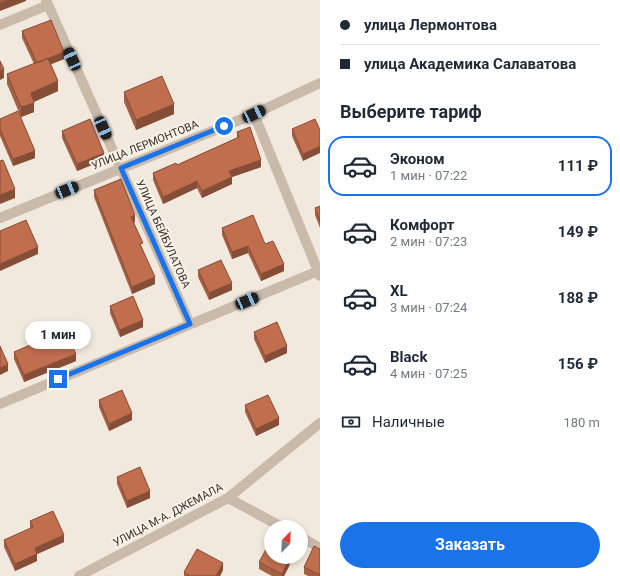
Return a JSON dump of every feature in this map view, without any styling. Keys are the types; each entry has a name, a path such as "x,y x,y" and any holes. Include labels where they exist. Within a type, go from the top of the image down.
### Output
{"street":[{"path":"0,25 47,2"},
{"name":"УЛИЦА БЕЙБУЛАТОВА","path":"47,2 190,324"},
{"name":"УЛИЦА ЛЕРМОНТОВА","path":"0,218 254,114 320,83"},
{"path":"0,404 190,324 319,274 254,114"},
{"name":"УЛИЦА М-А. ДЖЕМАЛА","path":"80,576 228,498 320,423"},
{"path":"228,498 269,520"},
{"path":"308,542 320,548"}],"building":[{"path":"0,0 7,0 0,3"},
{"path":"51,20 64,52 37,63 22,31"},
{"path":"48,58 58,81 31,93 34,103 21,107 7,74"},
{"path":"0,61 4,69 0,71"},
{"path":"162,76 174,104 136,120 124,92"},
{"path":"18,111 35,151 13,159 0,129 0,119"},
{"path":"90,119 104,153 77,164 62,131"},
{"path":"315,119 320,130 320,146 303,154 292,129"},
{"path":"250,127 261,160 229,171 232,177 202,191 197,181 163,197 153,173 176,163 177,165 239,137 237,132"},
{"path":"3,160 15,189 0,195 0,161"},
{"path":"121,179 135,215 131,217 143,243 140,244 155,277 132,287 94,190"},
{"path":"320,206 320,221 315,208"},
{"path":"253,215 265,244 273,241 284,264 261,274 248,246 232,252 222,228"},
{"path":"26,220 38,247 0,264 0,231"},
{"path":"221,260 232,283 209,293 198,270"},
{"path":"133,296 143,320 120,330 110,306"},
{"path":"277,322 287,346 265,356 254,332"},
{"path":"65,331 76,354 24,375 14,352"},
{"path":"0,346 8,364 0,368"},
{"path":"122,390 132,413 109,424 99,400"},
{"path":"268,395 279,418 256,429 245,405"},
{"path":"140,467 150,491 127,501 117,477"},
{"path":"53,511 64,535 35,548 37,554 15,564 4,540 33,527 30,521"},
{"path":"314,546 320,549 320,575 304,567 305,564 308,564 308,559"},
{"path":"197,549 223,563 216,576 190,576 184,572"},
{"path":"264,553 264,564 287,564 282,574 259,562"}],"route":[{"path":"58,379 190,324 121,168 224,126"}]}
